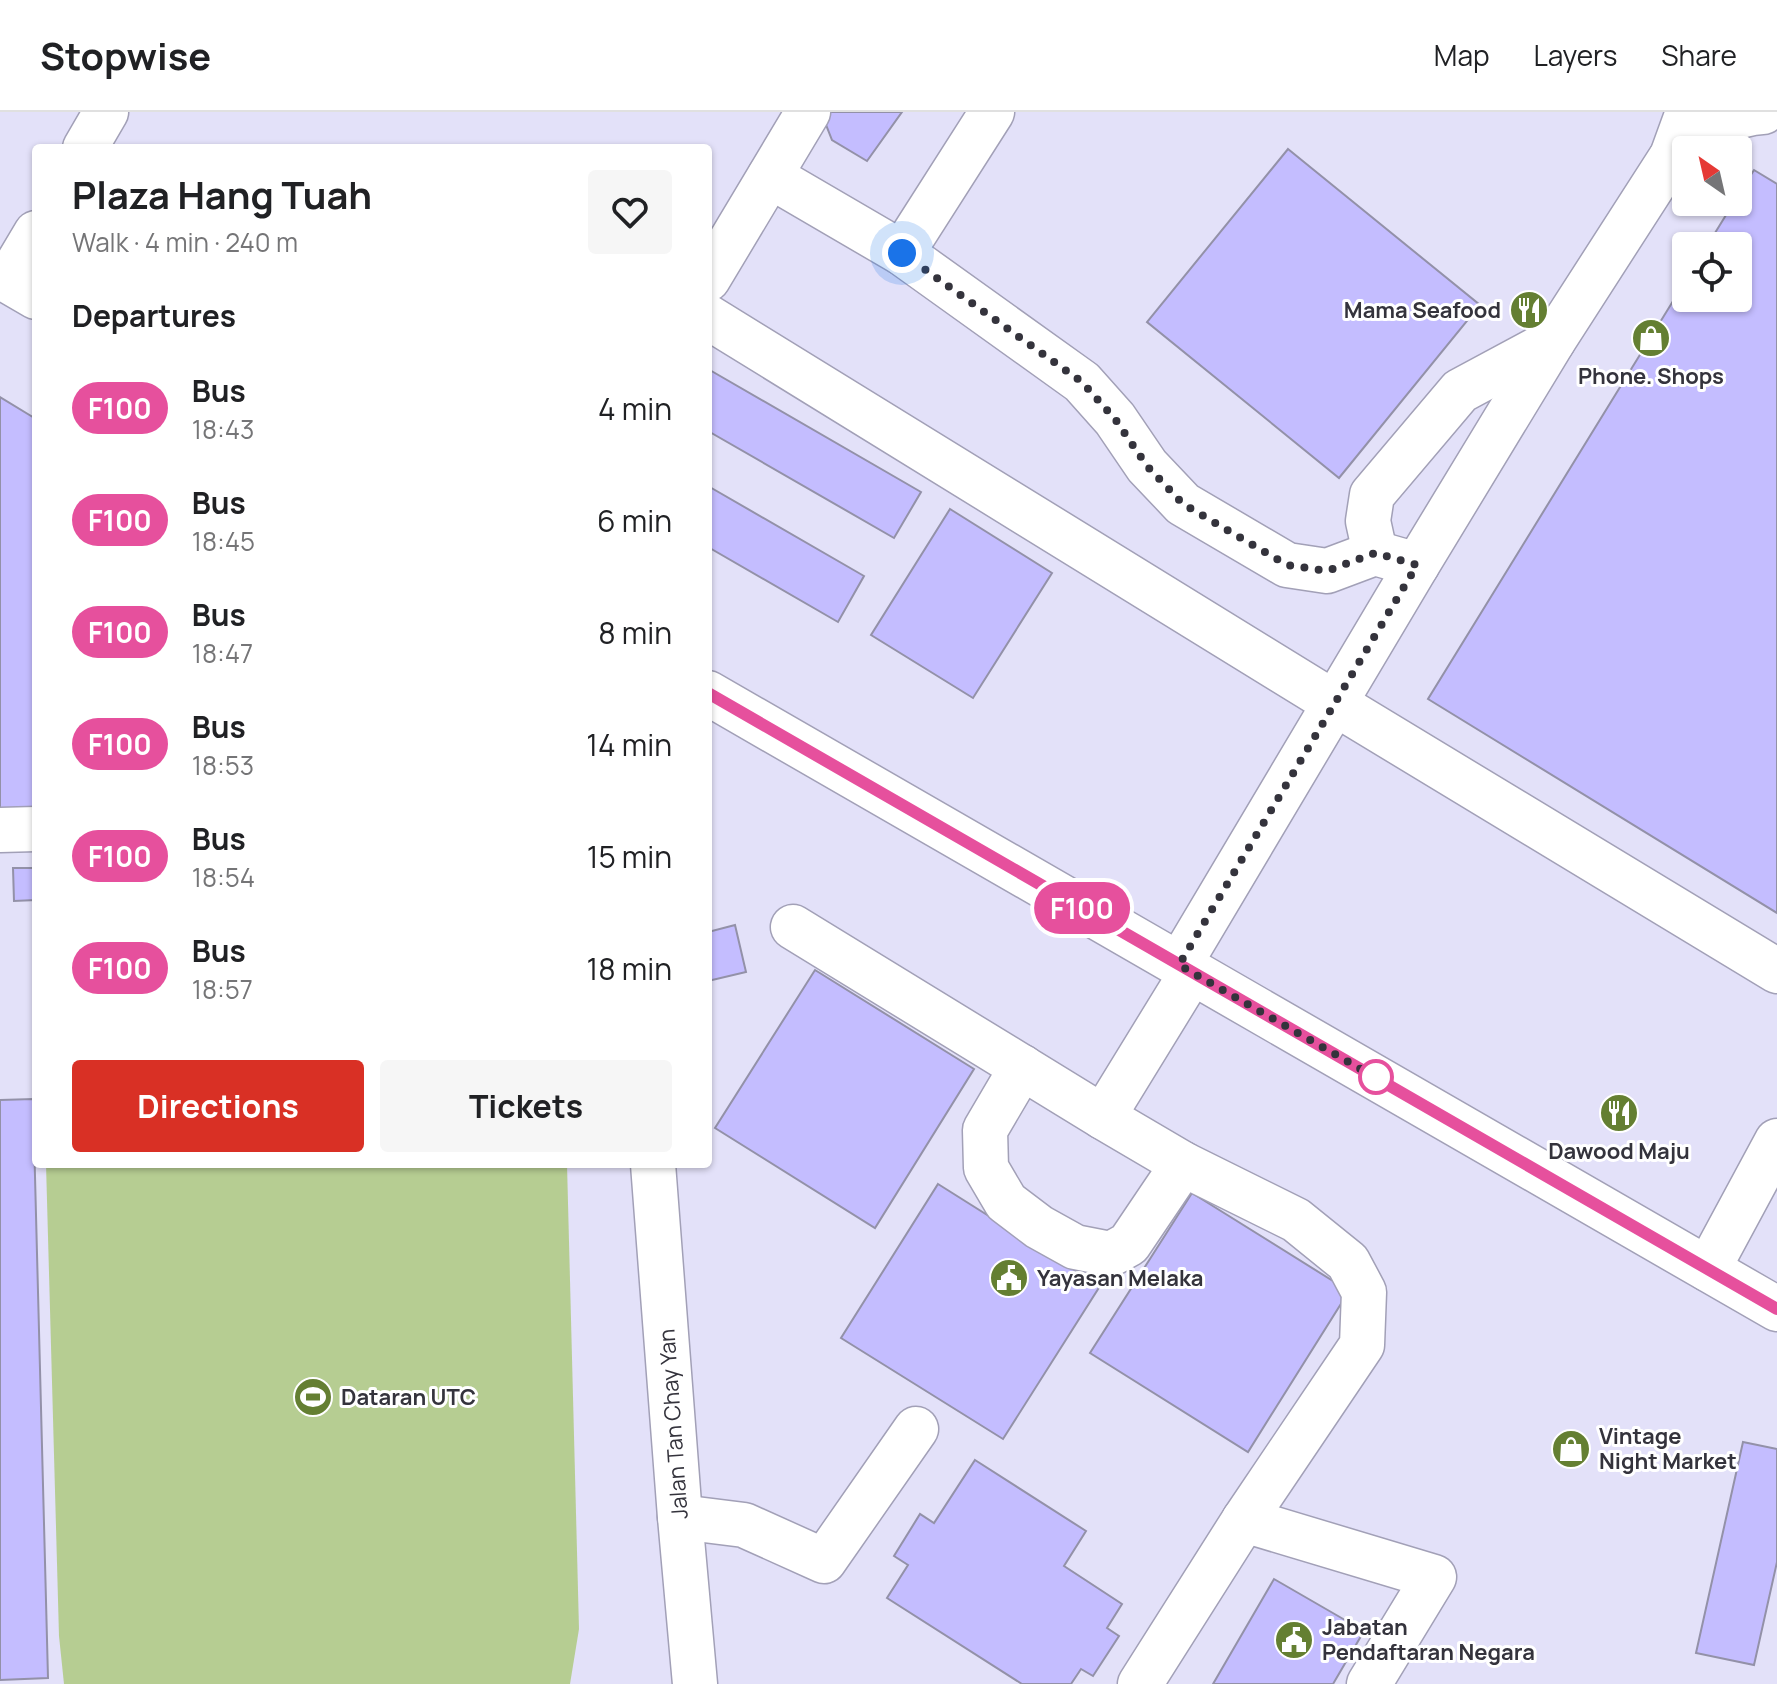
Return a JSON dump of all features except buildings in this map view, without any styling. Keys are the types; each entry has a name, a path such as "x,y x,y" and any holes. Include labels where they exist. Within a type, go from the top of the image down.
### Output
{"main road":[{"path":"87,144 106,112"},
{"path":"712,272 808,112"},
{"path":"902,253 992,112"},
{"path":"1679,136 1688,112"},
{"path":"1702,136 1753,112 1763,112"},
{"path":"1103,1117 1417,565 1553,341 1672,156"},
{"path":"770,176 902,253 1082,382 1115,419 1147,466 1183,504 1287,565 1327,571 1375,553 1417,565"},
{"path":"15,284 32,243"},
{"path":"712,319 1777,971"},
{"path":"1375,553 1368,521 1372,495 1460,391 1553,341"},
{"path":"712,695 1777,1309"},
{"path":"0,830 32,829"},
{"path":"793,927 1183,1164 1296,1220 1348,1262 1364,1292 1362,1345 1244,1520 1140,1684"},
{"path":"1022,1067 985,1130 986,1168 1006,1202 1039,1227 1075,1247 1111,1254 1129,1244 1183,1164"},
{"path":"1708,1269 1777,1141"},
{"name":"Jalan Tan Chay Yan","path":"653,1168 695,1684"},
{"path":"680,1517 744,1525 824,1561 916,1429"},
{"path":"1244,1520 1434,1577 1369,1684"}],"green space":[{"name":"Dataran UTC","path":"46,1168 567,1168 579,1629 570,1684 64,1684 59,1636"}],"bus line":[{"name":"F100","path":"712,695 1777,1309"}],"place":[{"name":"Mama Seafood","path":"1529,310"},
{"name":"Phone. Shops","path":"1651,338"},
{"name":"Dawood Maju","path":"1619,1113"},
{"name":"Yayasan Melaka","path":"1009,1278"},
{"name":"Dataran UTC","path":"313,1397"},
{"name":"Vintage Night Market","path":"1571,1449"},
{"name":"Jabatan Pendaftaran Negara","path":"1294,1640"}],"route":[{"path":"902,253 1082,382 1115,419 1147,466 1183,504 1287,565 1327,571 1375,553 1417,565 1179,965 1380,1080 1376,1077"}]}
